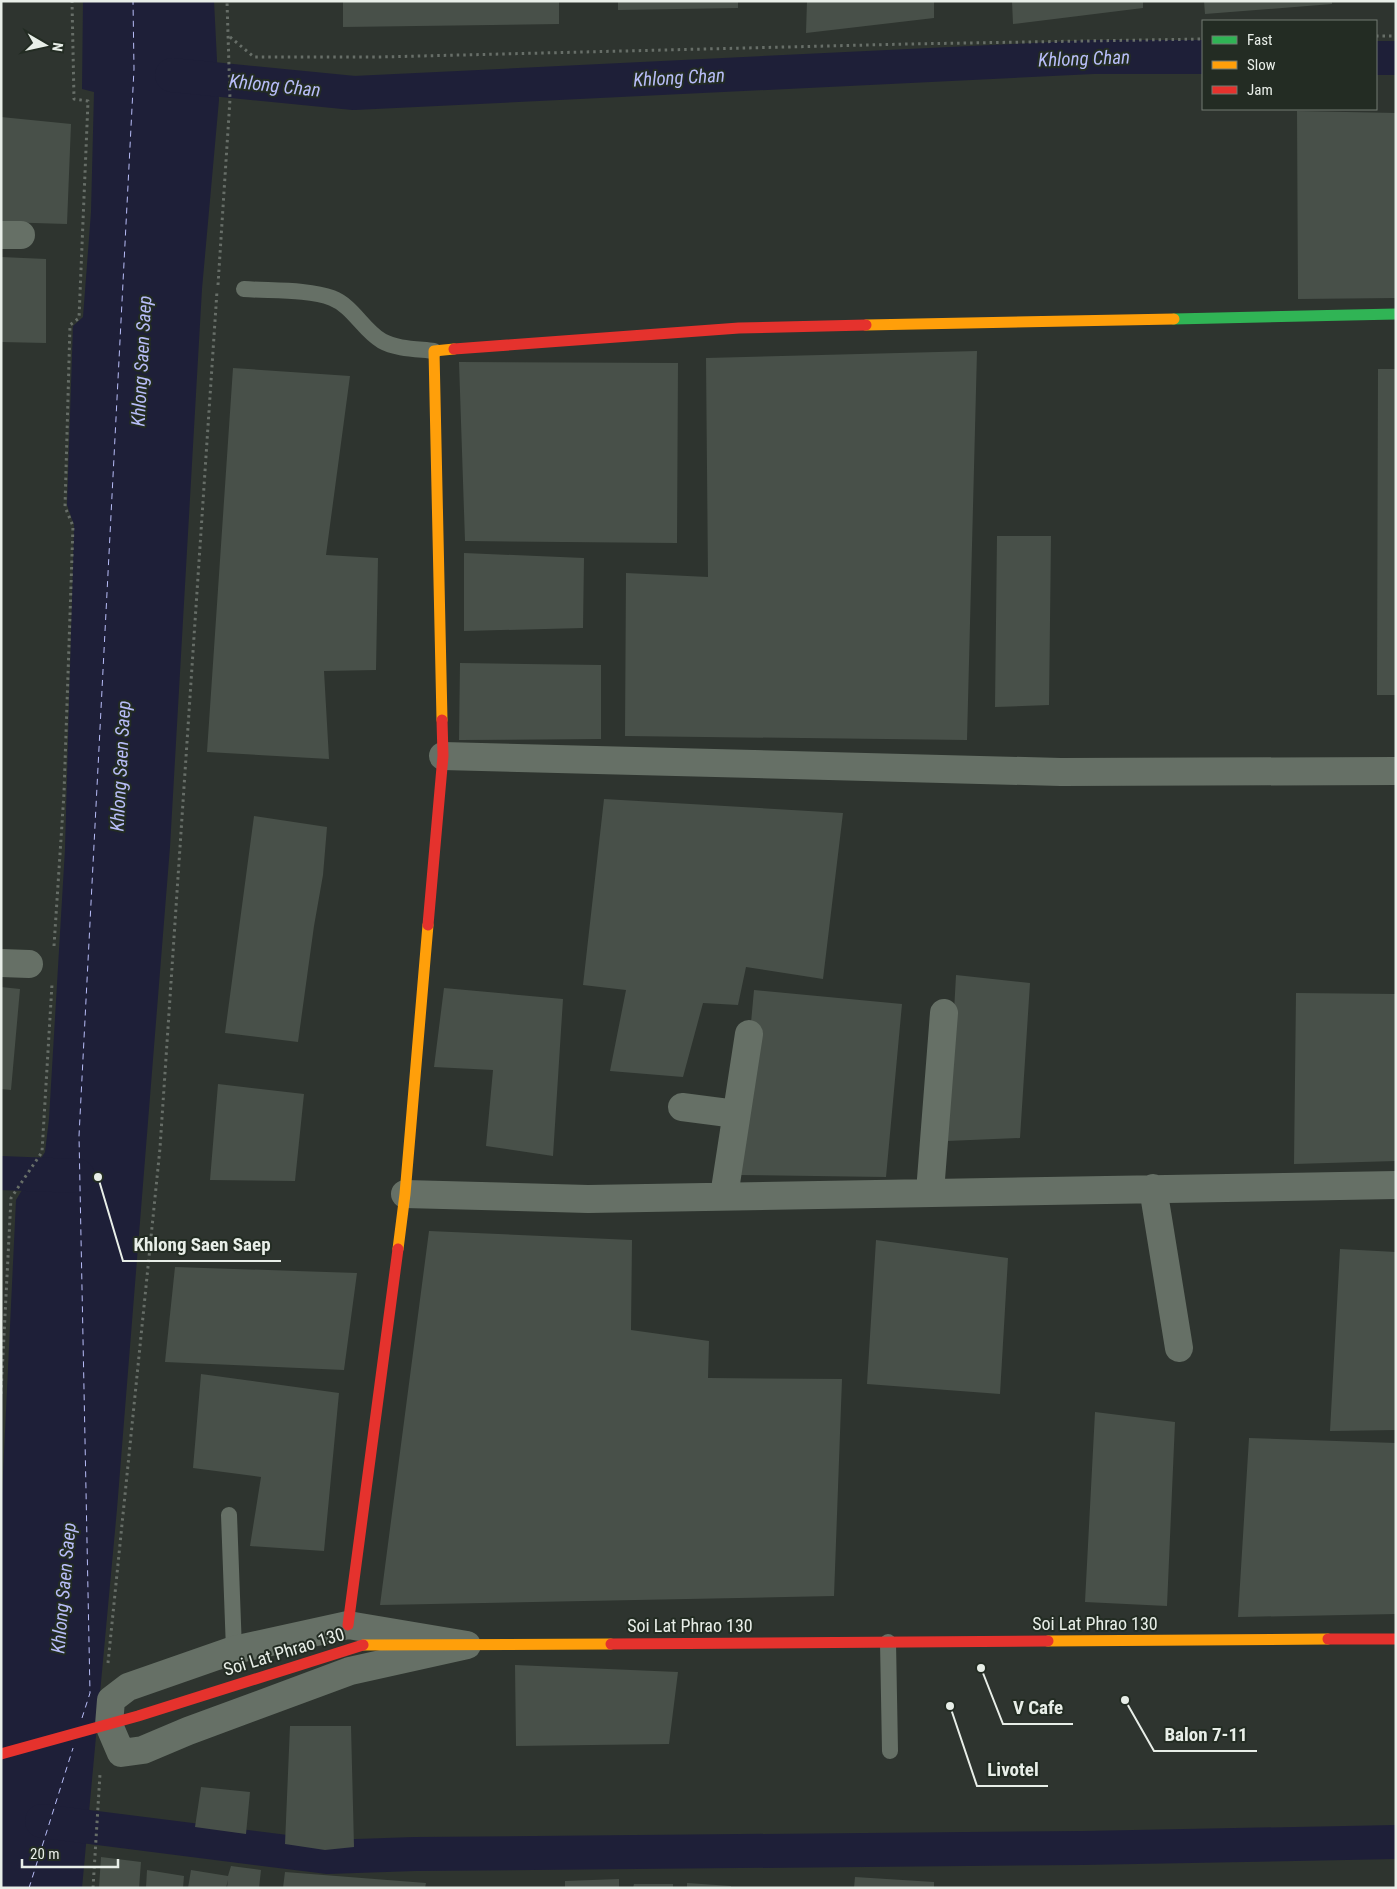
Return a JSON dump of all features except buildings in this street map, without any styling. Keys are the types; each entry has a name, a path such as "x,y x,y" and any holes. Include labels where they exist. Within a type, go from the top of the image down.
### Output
{"street":[{"path":"356,1635 405,1194 443,756 434,350 739,328 1396,314"},
{"path":"443,756 1062,772 1396,771"},
{"path":"1,963 41,960"},
{"path":"930,1192 944,1013"},
{"path":"724,1196 749,1034"},
{"path":"682,1107 736,1114"},
{"path":"405,1194 588,1198 1396,1185"},
{"path":"1153,1188 1179,1348"},
{"path":"356,1635 467,1645 350,1671 188,1731 143,1750 121,1753 109,1725 111,1700 128,1687 234,1650 356,1635"},
{"name":"Soi Lat Phrao 130","path":"1,1754 138,1716 356,1635"},
{"name":"Soi Lat Phrao 130","path":"467,1645 1396,1639"}],"lane":[{"path":"244,289 318,294 332,298 343,304 382,341 398,346 434,350"},
{"path":"229,1515 234,1650"},
{"path":"888,1642 890,1751"}],"path":[{"path":"41,960 64,793 73,536 73,526 65,507 70,325 79,318 88,101 74,99 72,1"},
{"path":"108,1668 160,1148 230,99 230,37 227,1"},
{"path":"1377,36 1396,36"},
{"path":"230,37 254,57 380,57 1202,39"},
{"path":"1,1394 11,1198 42,1152 52,983"},
{"path":"93,1888 100,1772"}],"water":[{"path":"83,1 214,1 219,100 202,289 170,847 117,1509 82,1888 1,1888 1,1516 16,1200 45,1152 49,1119 65,849 74,525 67,505 73,326 83,317 91,212 94,92 82,89"}],"waterway":[{"name":"Khlong Chan","path":"172,75 354,93 1093,57 1202,57"},
{"name":"Khlong Chan","path":"1377,58 1396,58"},
{"path":"1,1173 78,1176"},
{"path":"42,1821 327,1857 415,1854 1083,1848 1396,1842"}],"ferry route":[{"path":"82,1718 90,1693 79,1136 134,69 133,1"},
{"path":"29,1888 73,1748"}],"traffic: fast":[{"path":"1174,319 1396,314"}],"traffic: slow":[{"path":"866,325 1174,319"},
{"path":"442,720 434,351 454,349"},
{"path":"398,1249 405,1194 428,925"},
{"path":"1048,1641 1328,1639"},
{"path":"363,1645 611,1644"}],"traffic: jam":[{"path":"454,349 739,328 866,325"},
{"path":"428,925 443,756 442,720"},
{"path":"348,1625 398,1249"},
{"path":"1328,1639 1396,1639"},
{"path":"611,1644 1048,1641"},
{"path":"1,1754 138,1716 363,1645"}],"place":[{"name":"Khlong Saen Saep","path":"98,1177"},
{"name":"V Cafe","path":"981,1668"},
{"name":"Balon 7-11","path":"1125,1700"},
{"name":"Livotel","path":"950,1706"}]}
